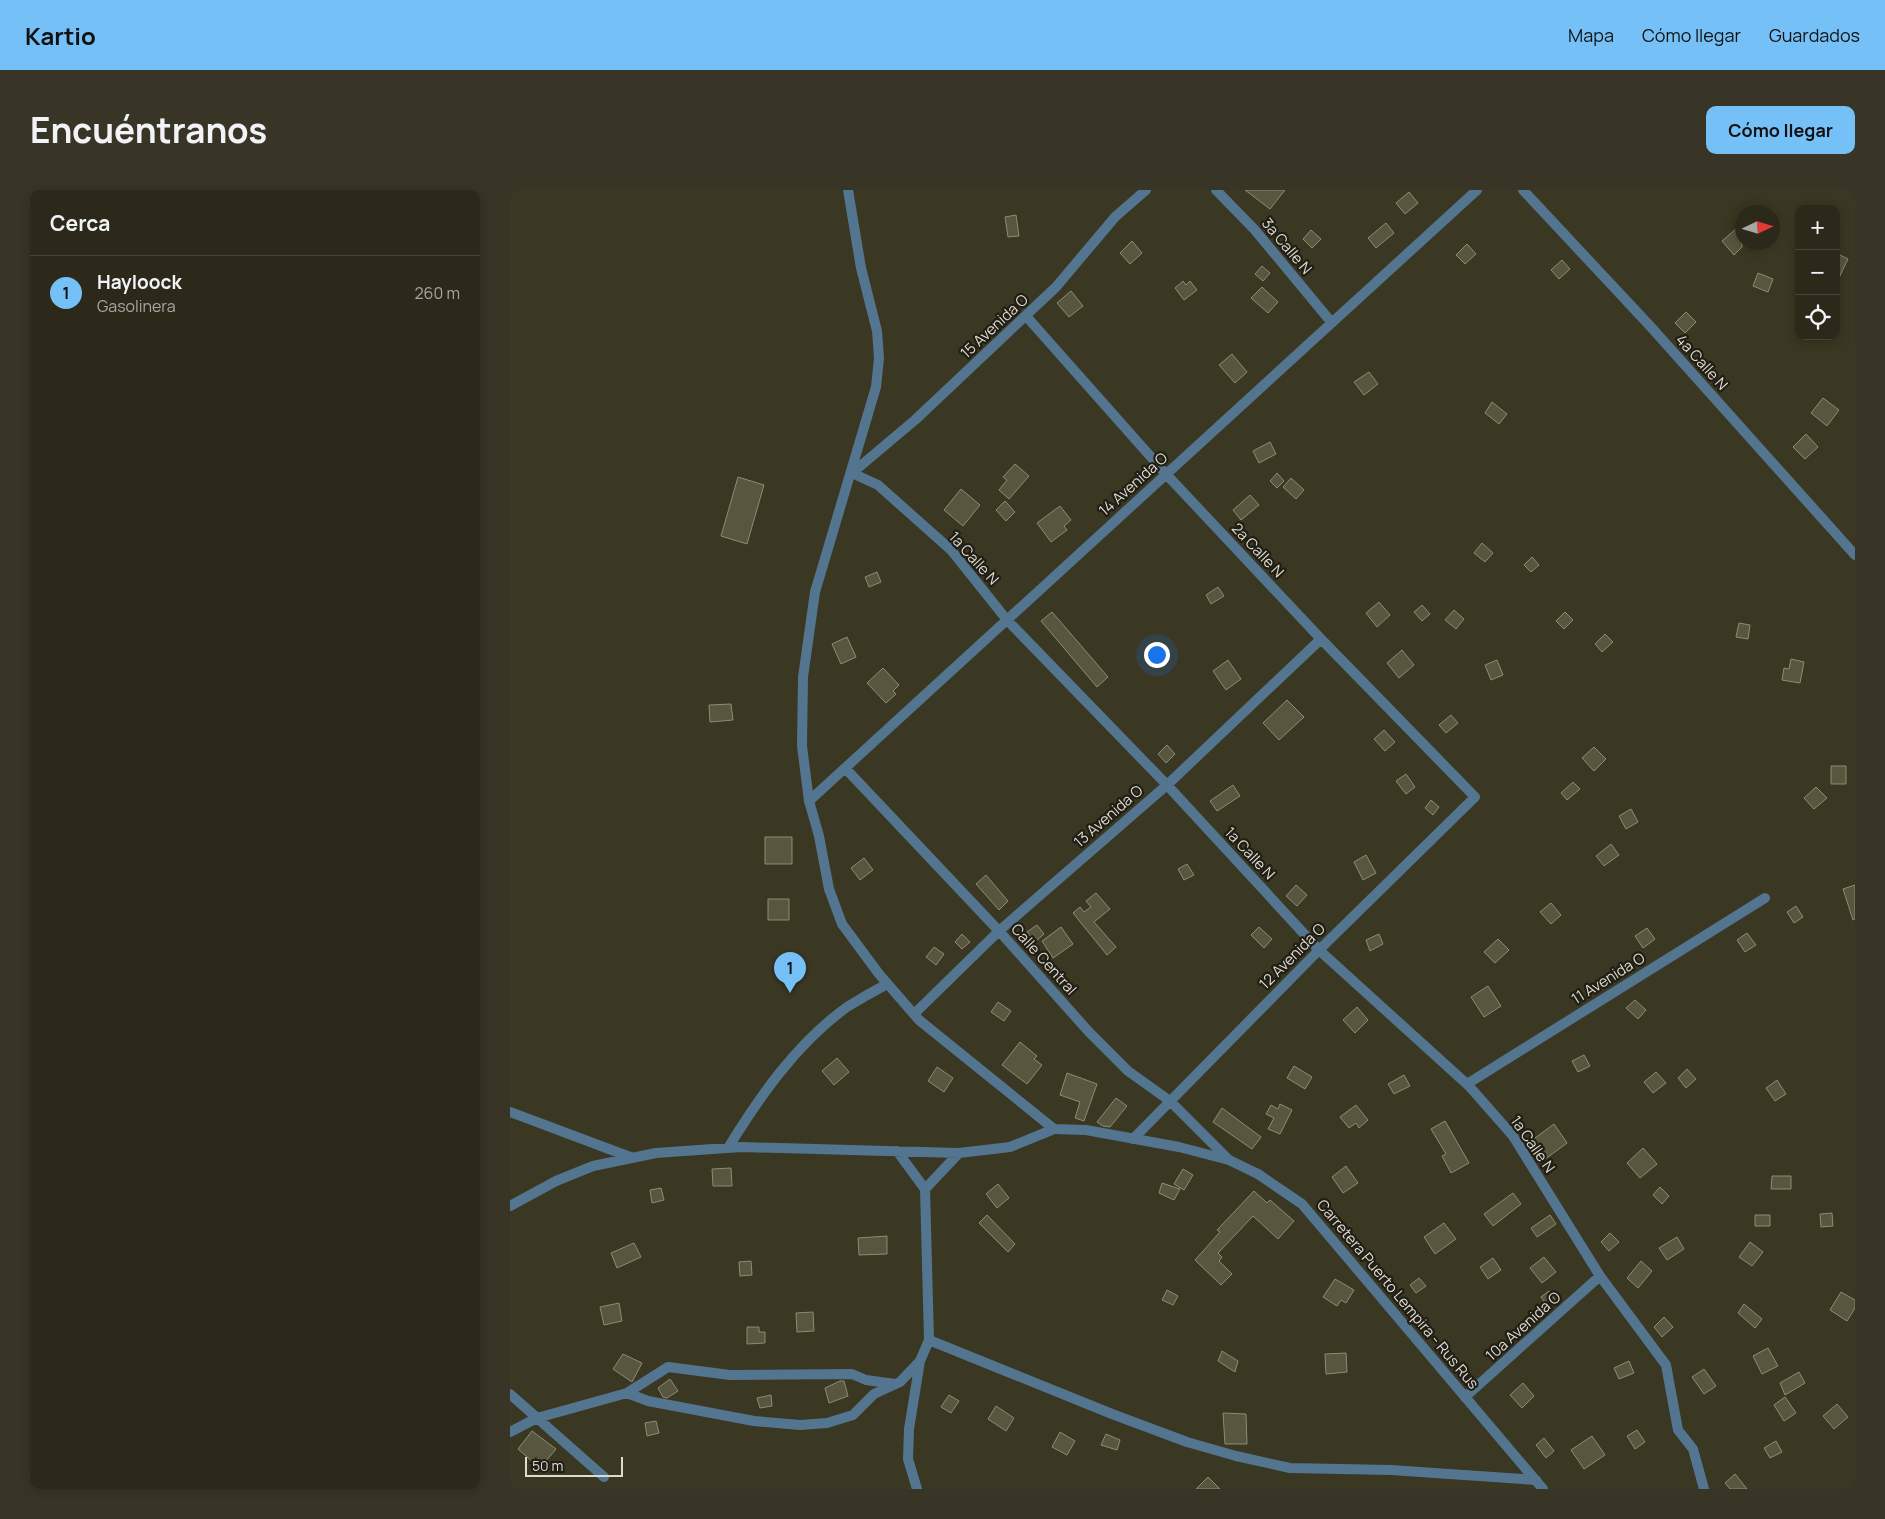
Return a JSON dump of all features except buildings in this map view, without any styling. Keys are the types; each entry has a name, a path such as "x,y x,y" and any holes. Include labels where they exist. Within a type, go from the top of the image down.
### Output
{"street":[{"path":"510,1206 556,1181 593,1166 656,1153 728,1148 959,1154 1010,1146 1054,1129 914,1014 887,984 842,924 829,889 819,836 809,801 802,746 803,677 815,592 852,474 876,387 879,358 878,331 860,268 848,190"},
{"name":"15 Avenida O","path":"852,474 915,420 1026,316 1056,287 1115,217 1146,190"},
{"name":"3a Calle N","path":"1216,190 1254,229 1332,323"},
{"name":"14 Avenida O","path":"809,801 1477,190"},
{"name":"4a Calle N","path":"1524,190 1650,326 1855,555"},
{"name":"2a Calle N","path":"1026,316 1166,474 1321,639 1476,797"},
{"name":"1a Calle N","path":"852,474 878,485 951,550 1007,620 1167,786 1319,950 1467,1084 1513,1136 1600,1276 1666,1365 1678,1430 1693,1449 1704,1489"},
{"name":"13 Avenida O","path":"914,1014 999,930 1167,786 1321,639"},
{"name":"Calle Central","path":"845,768 999,930 1095,1038 1128,1070 1170,1101 1229,1160"},
{"name":"12 Avenida O","path":"1133,1139 1319,950 1476,797"},
{"name":"11 Avenida O","path":"1467,1084 1765,898"},
{"path":"728,1148 749,1115 787,1064 816,1034 847,1008 887,984"},
{"path":"510,1112 634,1158"},
{"name":"Carretera Puerto Lempira - Rus Rus","path":"1054,1129 1086,1130 1179,1147 1229,1160 1258,1174 1302,1204 1544,1489"},
{"path":"897,1151 925,1189 930,1340 920,1361 909,1429 908,1459 917,1489"},
{"path":"925,1189 959,1154"},
{"name":"10a Avenida O","path":"1465,1397 1600,1276"},
{"path":"930,1340 1112,1414 1187,1442 1236,1456 1290,1468 1391,1470 1536,1480"},
{"path":"627,1393 648,1401 754,1421 800,1425 827,1424 853,1415 874,1394 900,1382 920,1361"},
{"path":"510,1432 537,1418 627,1393 668,1367 730,1375 852,1374 866,1380 896,1384"},
{"path":"510,1394 604,1477"}],"place":[{"name":"Hayloock","path":"790,993"}]}
